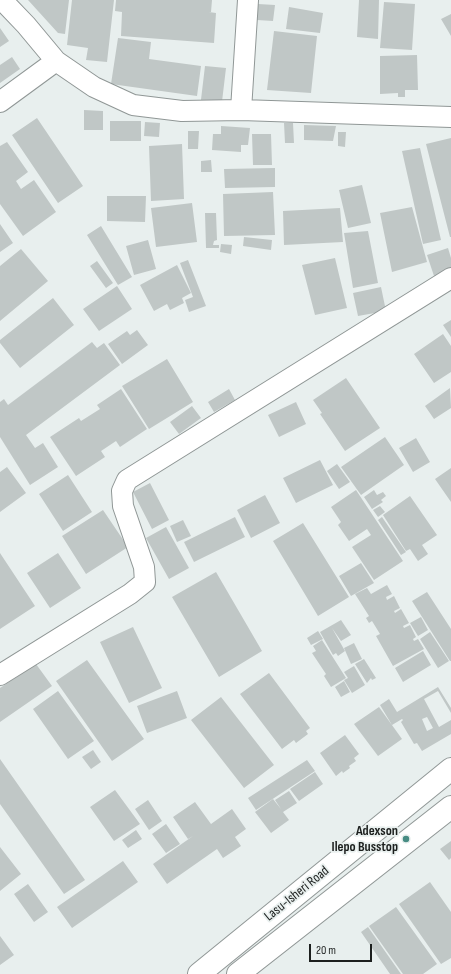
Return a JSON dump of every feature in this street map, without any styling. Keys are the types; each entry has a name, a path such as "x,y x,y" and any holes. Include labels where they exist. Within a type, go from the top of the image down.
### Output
{"main road":[{"name":"Lasu-Isheri Road","path":"199,974 451,770"},
{"name":"Lasu-Isheri Road","path":"238,974 451,807"}],"street":[{"path":"2,0 26,25 56,61 94,87 133,105 182,111 241,110 451,117"},
{"path":"241,110 248,0"},
{"path":"0,102 56,61"},
{"path":"0,674 130,594 144,582 144,567 123,506 122,491 127,480 451,278"}],"building":[{"path":"28,0 69,0 65,34 58,33"},
{"path":"72,0 114,0 107,62 86,60 88,48 67,45"},
{"path":"116,0 212,0 211,12 209,12 216,13 214,43 121,36 122,12 115,11"},
{"path":"359,0 379,0 378,39 357,37"},
{"path":"384,2 415,4 412,50 380,48"},
{"path":"258,4 275,5 273,21 257,20"},
{"path":"289,7 323,13 320,33 286,29"},
{"path":"451,14 451,36 441,19"},
{"path":"0,28 9,41 0,47"},
{"path":"274,31 317,36 311,93 267,90"},
{"path":"118,38 151,42 149,59 201,66 197,96 111,84"},
{"path":"417,55 418,90 405,90 405,97 398,97 398,93 380,94 380,56"},
{"path":"12,57 20,69 0,83 0,65"},
{"path":"205,66 226,68 221,110 200,108"},
{"path":"84,110 103,111 103,130 84,130"},
{"path":"37,118 83,186 58,203 12,135"},
{"path":"110,121 141,121 141,141 110,141"},
{"path":"145,122 160,123 159,137 144,136"},
{"path":"284,123 293,123 294,143 285,143"},
{"path":"304,125 336,126 333,141 304,140"},
{"path":"221,126 250,128 248,145 241,145 241,152 212,150 213,134 221,134"},
{"path":"188,131 199,131 198,149 188,149"},
{"path":"338,132 346,132 345,147 338,146"},
{"path":"252,134 271,134 272,165 253,165"},
{"path":"451,138 451,237 450,237 426,144"},
{"path":"7,142 28,172 16,181 21,189 34,180 56,212 23,236 0,204 0,146"},
{"path":"182,144 184,199 151,201 149,146"},
{"path":"420,148 441,240 423,244 402,151"},
{"path":"211,160 212,172 201,172 201,161"},
{"path":"275,168 275,187 225,188 224,169"},
{"path":"362,185 371,223 348,228 339,190"},
{"path":"273,192 275,235 224,236 223,194"},
{"path":"107,196 146,196 145,222 107,221"},
{"path":"192,203 197,242 156,247 151,208"},
{"path":"412,207 427,262 392,272 380,213"},
{"path":"340,208 343,242 284,245 283,211"},
{"path":"205,213 216,213 217,240 214,241 213,245 219,245 219,248 206,248"},
{"path":"0,224 13,243 0,252"},
{"path":"101,226 132,277 118,285 87,235"},
{"path":"368,231 378,283 353,288 344,233"},
{"path":"244,237 272,240 271,250 243,246"},
{"path":"148,240 156,269 134,275 126,246"},
{"path":"221,244 232,245 231,254 220,252"},
{"path":"448,248 451,258 451,271 434,276 427,255"},
{"path":"21,249 48,281 0,321 0,266"},
{"path":"335,258 347,308 315,315 302,265"},
{"path":"188,260 206,306 189,312 185,300 193,297 180,263"},
{"path":"97,261 113,283 106,288 90,266"},
{"path":"177,265 191,293 182,298 184,303 170,310 167,304 154,311 140,285"},
{"path":"117,286 132,309 99,331 83,309"},
{"path":"381,287 386,311 358,316 353,293"},
{"path":"53,298 74,325 20,368 0,343 0,340"},
{"path":"451,320 451,337 443,325"},
{"path":"137,330 148,345 122,364 108,344 127,331 130,335"},
{"path":"443,334 451,346 451,372 434,383 414,354"},
{"path":"92,342 97,348 104,343 120,365 26,435 35,448 43,443 58,467 30,485 0,437 0,402 4,399 8,405"},
{"path":"167,359 193,402 149,429 122,386"},
{"path":"346,378 380,428 345,451 320,414 322,413 313,400"},
{"path":"450,388 451,408 434,419 425,406"},
{"path":"121,389 147,429 120,447 116,441 101,451 105,457 76,476 50,437 79,418 81,421 100,409 97,405"},
{"path":"229,389 235,400 214,412 208,402"},
{"path":"296,402 306,424 279,437 268,415"},
{"path":"192,406 201,418 179,434 170,422"},
{"path":"385,437 404,465 361,495 341,467"},
{"path":"416,438 430,462 413,472 399,448"},
{"path":"320,460 333,485 296,503 283,478"},
{"path":"337,464 350,482 339,489 327,471"},
{"path":"7,467 26,493 0,512 0,472"},
{"path":"451,468 451,502 435,479"},
{"path":"68,475 92,512 63,531 39,494"},
{"path":"150,483 169,520 152,529 133,492"},
{"path":"356,490 403,561 374,580 352,547 371,535 367,529 349,541 338,525 341,522 331,507"},
{"path":"374,490 377,495 383,492 386,496 381,500 383,502 372,509 364,497"},
{"path":"265,495 280,523 251,538 237,510"},
{"path":"410,496 437,535 422,545 428,554 418,561 410,549 406,551 383,515"},
{"path":"380,506 385,512 378,517 373,510"},
{"path":"103,510 128,547 86,574 62,536"},
{"path":"235,517 245,537 194,562 184,542"},
{"path":"382,517 406,552 401,555 378,520"},
{"path":"183,520 191,536 177,542 170,526"},
{"path":"303,523 349,597 318,616 273,541"},
{"path":"166,527 189,568 169,579 146,538"},
{"path":"0,553 35,606 0,629"},
{"path":"58,553 81,588 50,608 27,573"},
{"path":"361,563 374,583 351,596 339,576"},
{"path":"216,572 262,651 219,677 172,597"},
{"path":"387,585 392,594 386,597 387,600 394,596 400,608 394,611 395,613 401,609 409,623 403,626 404,628 410,625 416,637 413,639 414,641 418,639 424,649 393,666 376,636 380,634 372,621 369,623 366,618 369,616 355,594 367,588 371,594"},
{"path":"427,592 451,629 451,661 412,601"},
{"path":"421,617 428,630 418,636 410,623"},
{"path":"341,620 351,635 341,641 332,628 345,651 338,656 336,653 333,655 320,632"},
{"path":"133,627 162,688 129,703 100,642"},
{"path":"318,631 323,639 311,645 307,638"},
{"path":"430,632 449,661 438,668 420,639"},
{"path":"322,640 346,678 331,687 324,676 326,674 312,653 316,651 313,646"},
{"path":"354,643 362,659 351,664 344,648"},
{"path":"423,651 431,665 403,682 395,668"},
{"path":"364,659 376,678 372,680 371,678 367,683 355,664"},
{"path":"87,660 144,739 112,761 56,681"},
{"path":"36,664 52,686 0,722 0,688"},
{"path":"354,666 365,685 352,693 344,680 348,678 344,672"},
{"path":"269,673 310,728 306,731 308,734 296,743 294,740 282,749 240,694"},
{"path":"344,681 350,692 341,697 335,687"},
{"path":"438,687 451,708 451,713 438,691 424,699 439,727 451,720 451,734 422,751 417,743 414,744 401,722 403,720 402,719 392,725 380,705 389,699 397,712","holes":["427,717 433,728 427,731 422,719"]},
{"path":"58,691 94,741 68,759 33,709"},
{"path":"177,691 187,718 147,733 137,706"},
{"path":"221,697 274,765 244,788 191,720"},
{"path":"379,707 402,739 378,756 354,724"},
{"path":"345,735 359,754 354,758 356,761 349,766 350,768 343,773 342,771 336,776 320,753"},
{"path":"93,750 101,762 91,769 82,757"},
{"path":"0,759 85,880 64,894 0,804"},
{"path":"307,760 315,771 256,810 248,798"},
{"path":"315,772 323,784 299,801 290,789"},
{"path":"115,790 140,824 114,841 90,807"},
{"path":"289,791 297,803 283,812 289,820 271,833 255,812 273,799 281,809 275,800"},
{"path":"148,800 162,821 149,830 135,809"},
{"path":"195,802 211,824 232,809 246,829 235,837 241,846 223,858 217,849 167,884 153,864 193,836 188,839 173,817"},
{"path":"166,824 180,844 166,853 152,834"},
{"path":"136,830 142,839 128,848 122,840"},
{"path":"451,841 451,858 449,860 440,849"},
{"path":"0,847 21,874 0,891"},
{"path":"123,861 138,882 72,928 57,907"},
{"path":"430,882 451,912 451,958 441,964 399,904"},
{"path":"28,884 48,912 34,922 14,894"},
{"path":"396,907 437,964 423,974 403,974 369,926"},
{"path":"368,927 401,974 390,974 361,932"},
{"path":"0,936 14,955 0,965"}],"place":[{"name":"Adexson Ilepo Busstop","path":"406,839"}]}
